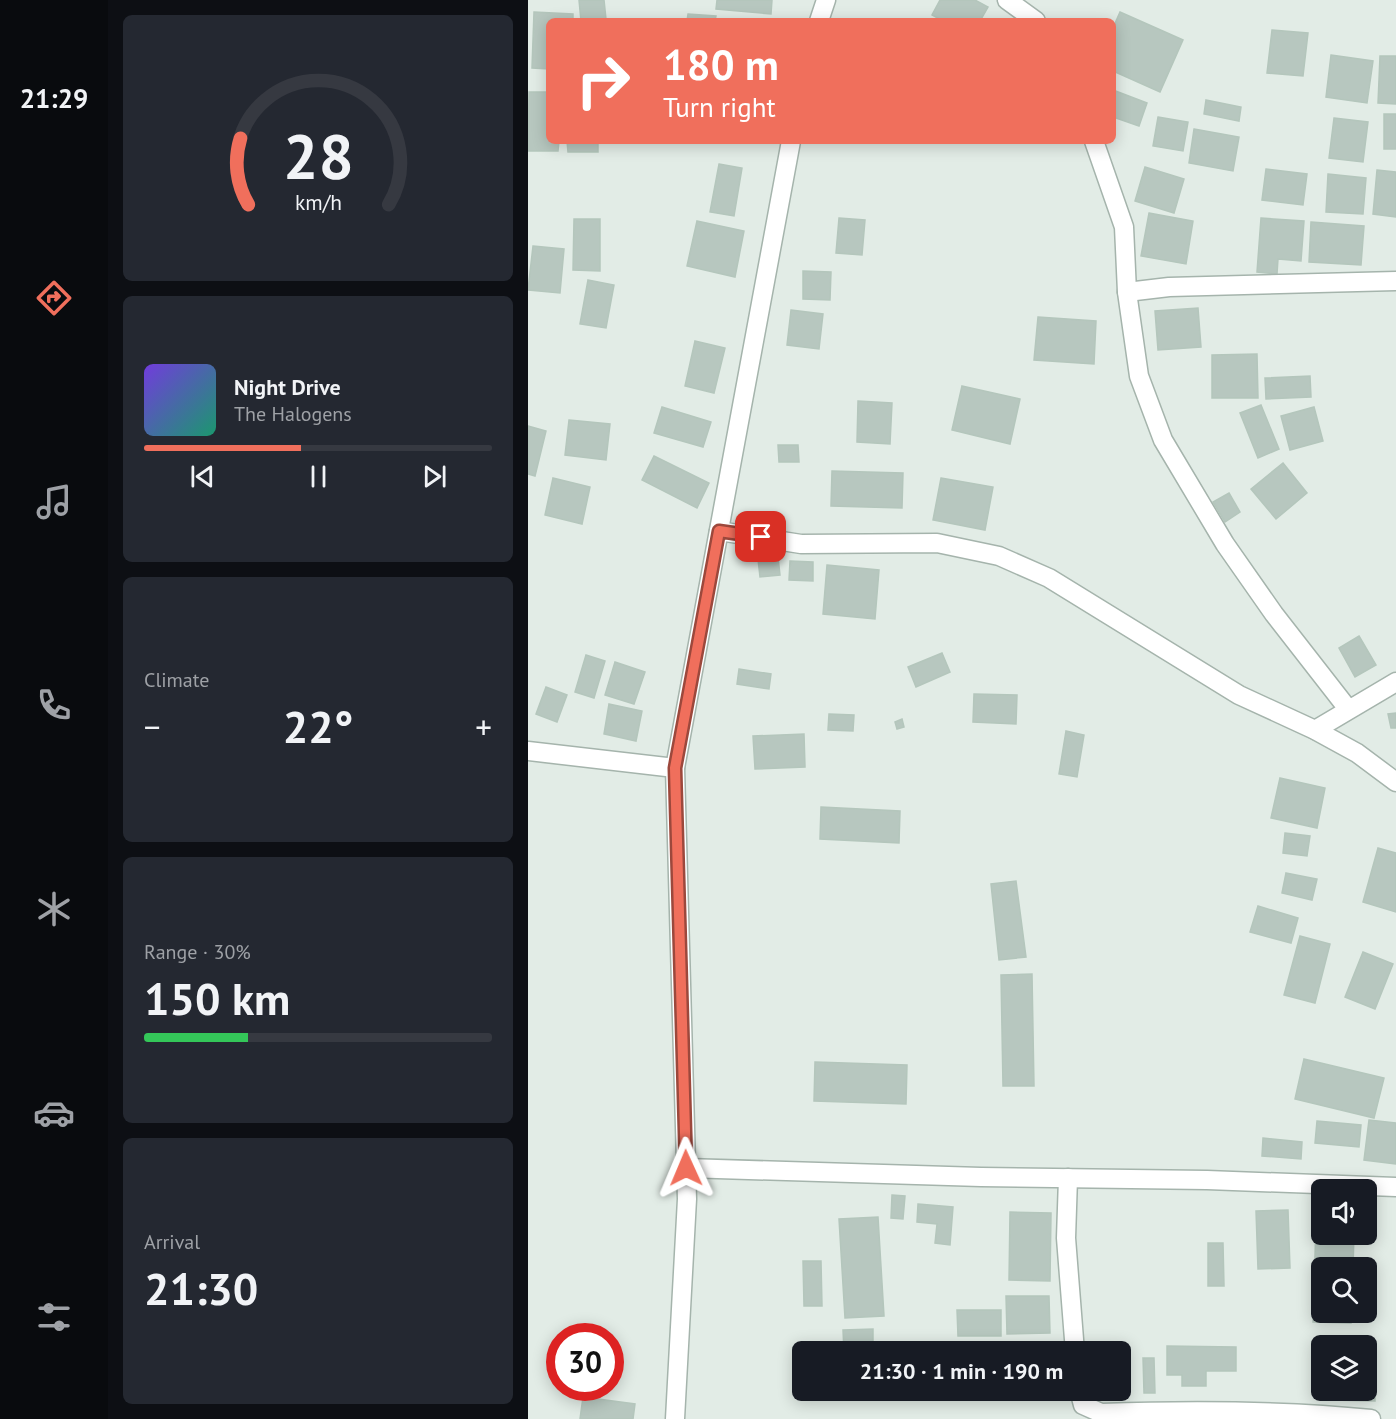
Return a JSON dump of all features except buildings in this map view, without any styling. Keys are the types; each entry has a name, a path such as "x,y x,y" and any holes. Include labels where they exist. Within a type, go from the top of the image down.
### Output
{"street":[{"path":"820,18 826,0"},
{"path":"1007,0 1032,18"},
{"path":"675,1419 687,1199 675,768 790,144"},
{"path":"1095,144 1124,227 1127,292 1139,376 1163,440 1225,544 1274,614 1348,709"},
{"path":"1127,292 1179,286 1396,281"},
{"path":"719,531 801,543 938,543 999,556 1049,578 1239,694 1357,753 1396,782"},
{"path":"1315,730 1396,682"},
{"path":"528,751 675,768"},
{"path":"686,1168 1396,1186"},
{"path":"1068,1178 1066,1238 1074,1341"},
{"path":"1082,1401 1083,1405 1101,1413 1238,1412 1323,1414 1371,1419"}],"route":[{"path":"686,1168 675,768 719,531 761,537"}]}
